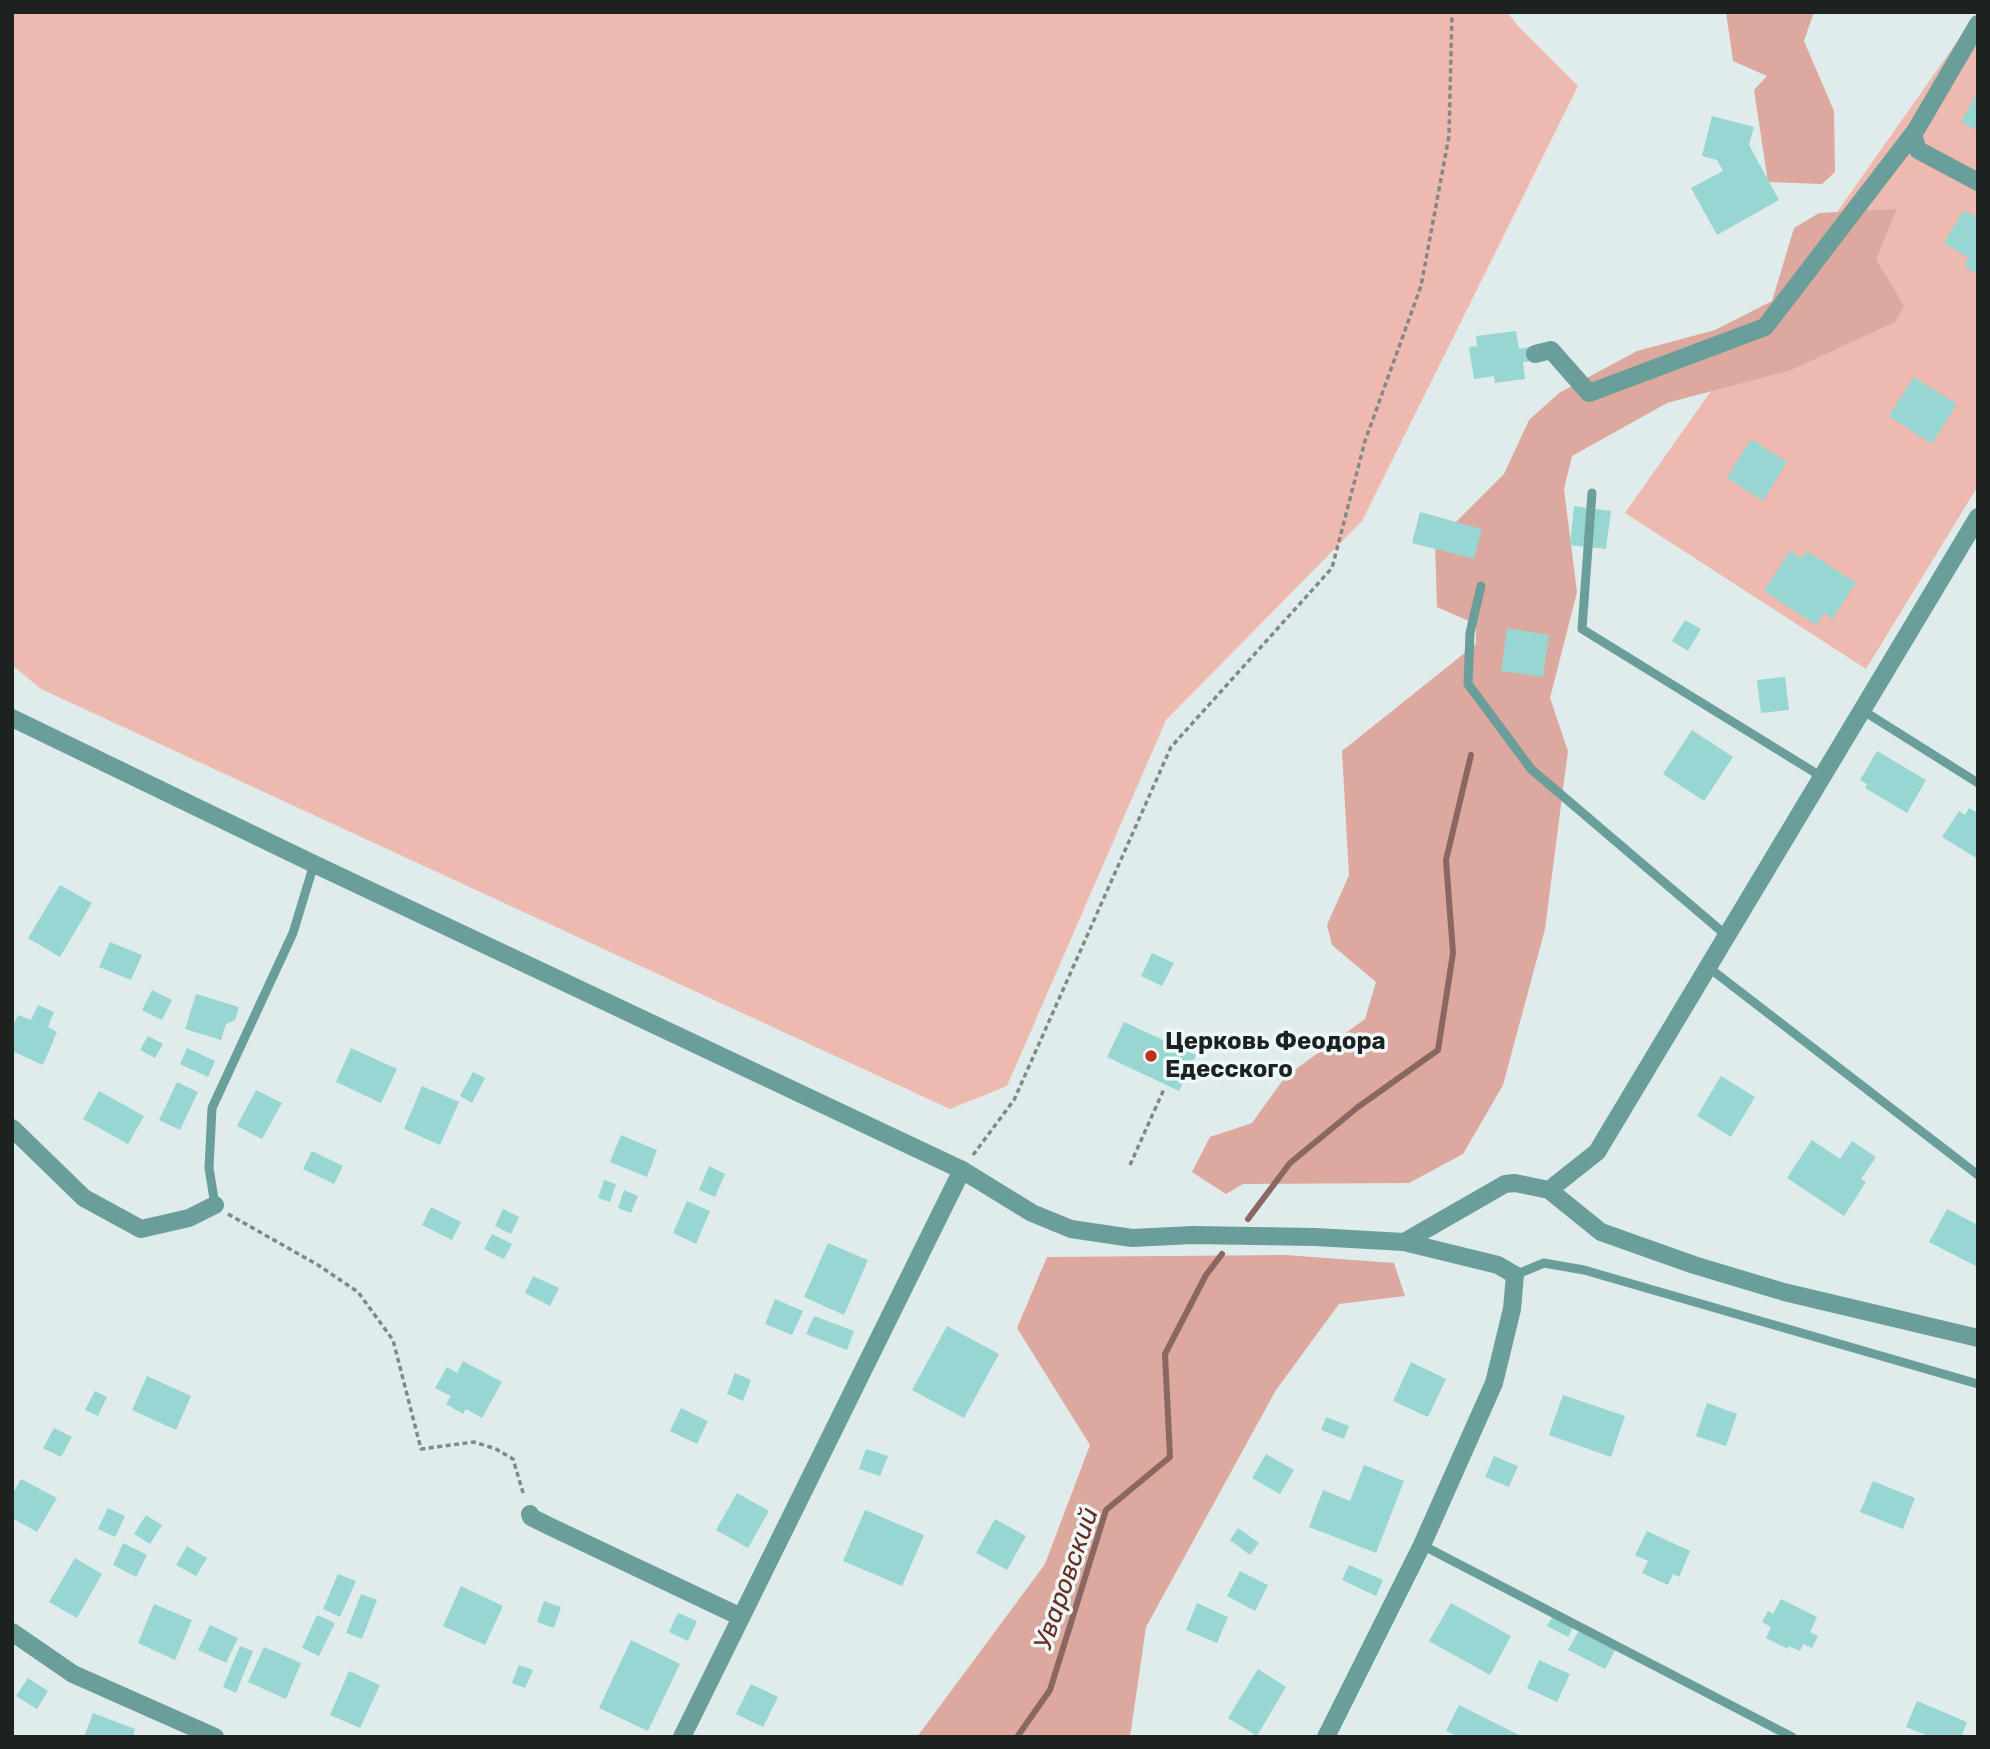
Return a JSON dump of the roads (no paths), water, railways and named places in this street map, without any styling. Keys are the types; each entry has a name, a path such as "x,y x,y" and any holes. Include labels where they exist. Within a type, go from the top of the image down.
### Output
{"street":[{"path":"1978,24 1913,135 1918,150 1978,182"},
{"path":"1535,354 1551,350 1589,393 1765,327 1916,130"},
{"path":"1549,1190 1597,1152 1978,517"},
{"path":"12,718 961,1170 1032,1213 1071,1229 1132,1238 1315,1237 1404,1242 1497,1265 1515,1275 1512,1309 1493,1382 1422,1545 1326,1737"},
{"path":"12,1128 84,1198 141,1229 189,1218 215,1205"},
{"path":"682,1737 961,1170"},
{"path":"1404,1242 1505,1184 1515,1183 1549,1190 1601,1232 1694,1265 1784,1292 1978,1338"},
{"path":"530,1514 531,1517 741,1617"},
{"path":"12,1632 74,1674 215,1737"}],"lane":[{"path":"1592,493 1582,629 1822,778"},
{"path":"1481,586 1470,633 1468,684 1531,769 1727,936"},
{"path":"1862,710 1978,783"},
{"path":"215,1205 209,1168 212,1108 293,933 314,864"},
{"path":"1708,967 1978,1175"},
{"path":"1515,1275 1544,1263 1584,1270 1978,1384"},
{"path":"1422,1545 1792,1737"}],"waterway":[{"name":"Уваровский","path":"1248,1219 1290,1163 1358,1107 1438,1050 1453,953 1446,860 1471,755"},
{"name":"Уваровский","path":"1017,1737 1050,1690 1106,1510 1170,1457 1165,1354 1206,1275 1222,1254"}],"place":[{"name":"Церковь Феодора Едесского","path":"1151,1056"}]}
